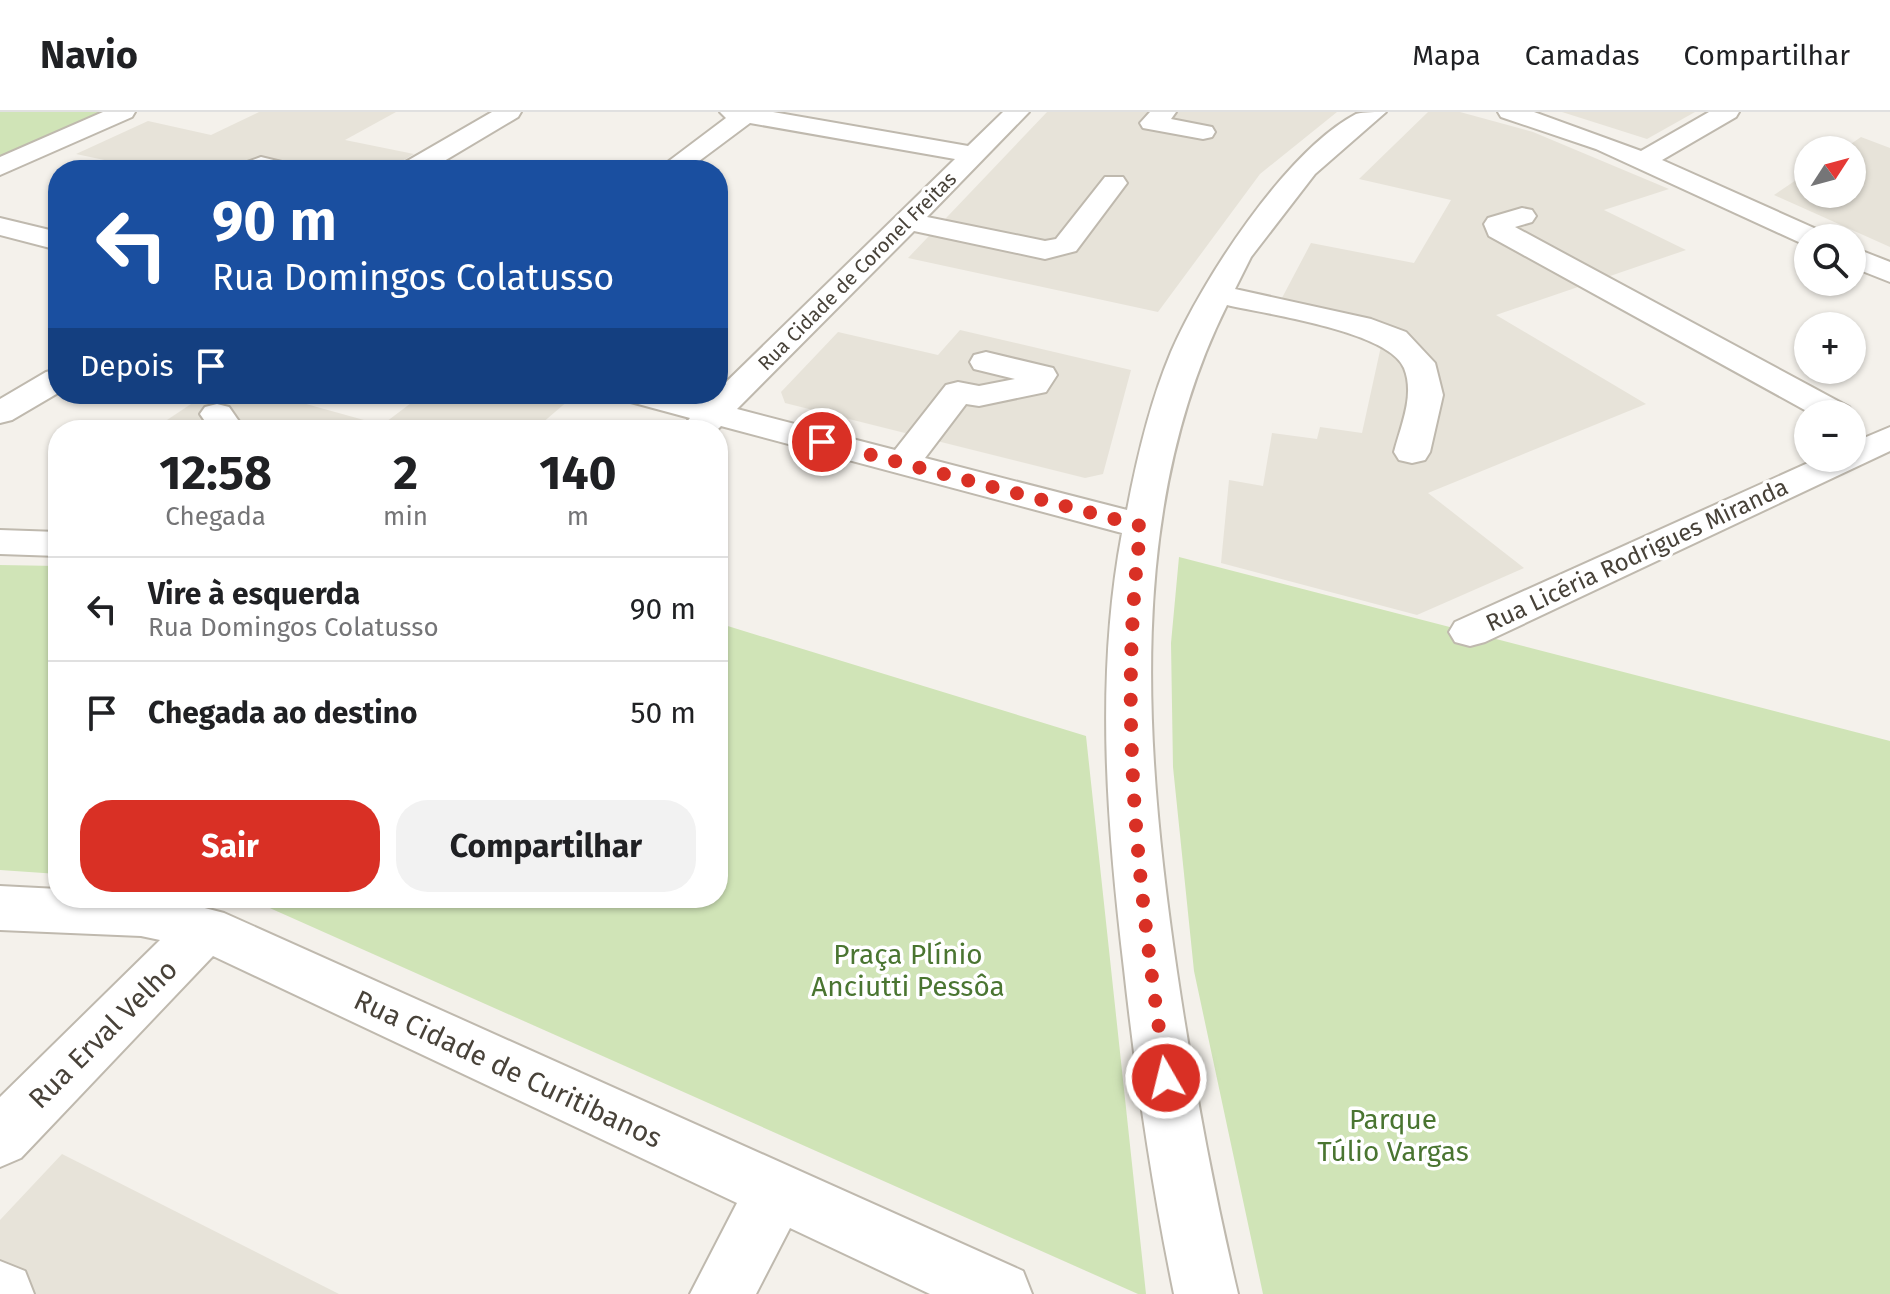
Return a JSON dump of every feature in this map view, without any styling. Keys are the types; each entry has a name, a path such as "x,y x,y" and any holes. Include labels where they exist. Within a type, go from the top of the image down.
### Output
{"street":[{"path":"0,167 123,112"},
{"path":"428,160 509,112"},
{"name":"Rua Cidade de Coronel Freitas","path":"728,399 1017,112"},
{"path":"1164,112 1152,123 1203,132"},
{"path":"1206,1294 1170,1104 1145,938 1133,814 1130,711 1132,605 1141,526 1171,398 1190,347 1238,256 1287,189 1319,156 1374,112"},
{"path":"1510,112 1544,116 1794,229"},
{"path":"1644,160 1727,112"},
{"path":"683,160 742,113 974,155"},
{"path":"908,221 1045,250 1057,248 1066,245 1114,183"},
{"path":"1522,216 1498,224 1499,230 1811,400"},
{"path":"0,226 48,238"},
{"path":"1866,262 1890,273"},
{"path":"1217,294 1360,326 1395,339 1419,363 1426,395 1412,452"},
{"path":"903,463 958,392 979,396 1020,388 1034,385 1041,375 986,362"},
{"path":"0,413 48,385"},
{"path":"663,404 700,420"},
{"name":"Rua Cidade de Coronel Freitas","path":"707,420 723,404"},
{"path":"728,427 903,463 1141,526"},
{"path":"1866,429 1888,439"},
{"name":"Rua Licéria Rodrigues Miranda","path":"1866,449 1888,439"},
{"name":"Rua Licéria Rodrigues Miranda","path":"1470,632 1817,472"},
{"path":"0,542 48,544"},
{"name":"Rua Cidade de Curitibanos","path":"0,908 141,914 206,929 1000,1294"},
{"name":"Rua Erval Velho","path":"0,1138 206,929"},
{"path":"722,1294 776,1192"}],"shaded area":[{"path":"259,112 396,112 345,140 414,154 404,160 104,160 76,154 148,121 211,135"},
{"path":"1047,112 1337,112 1260,174 1158,312 908,258"},
{"path":"1428,112 1460,112 1533,132 1669,189 1604,210 1686,250 1496,315 1646,404 1428,493 1524,568 1417,615 1221,563 1229,480 1263,486 1272,433 1317,439 1320,427 1362,433 1383,337 1274,313 1311,243 1414,263 1451,200 1359,179"},
{"path":"1562,112 1695,112 1647,139"},
{"path":"1866,139 1890,148 1890,247 1866,236 1866,224 1839,224 1803,208 1866,208"},
{"path":"1794,181 1794,204 1774,195"},
{"path":"960,330 1131,370 1103,474 1085,478 785,403 781,392 838,332 938,355"},
{"path":"191,404 306,404 364,420 167,420"},
{"path":"410,404 564,404 546,420 389,420"},
{"path":"62,1154 339,1294 0,1294 0,1220"}],"green space":[{"path":"0,112 104,112 0,158"},
{"name":"Parque Túlio Vargas","path":"1179,557 1890,741 1890,1294 1263,1294 1194,971 1173,767 1171,643"},
{"path":"0,565 48,566 48,873 0,870"},
{"name":"Praça Plínio Anciutti Pessôa","path":"728,626 1086,736 1146,1294 1138,1294 270,908 728,908"}],"route":[{"path":"822,442 1141,526 1132,605 1130,711 1133,814 1145,938 1166,1078"}]}
